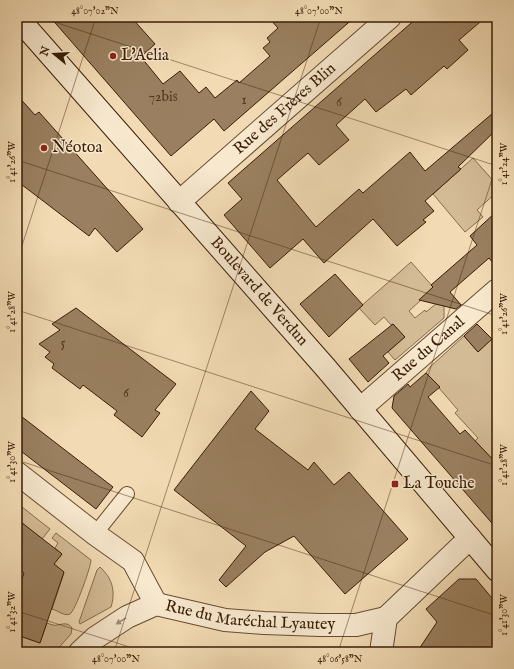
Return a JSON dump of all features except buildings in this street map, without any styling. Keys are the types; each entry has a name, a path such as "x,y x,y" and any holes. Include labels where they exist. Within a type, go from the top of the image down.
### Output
{"street":[{"name":"Boulevard de Verdun","path":"17,17 360,409 497,570"},
{"name":"Rue des Frères Blin","path":"179,202 390,17"},
{"name":"Rue du Canal","path":"360,409 497,290"},
{"path":"17,473 133,561 156,604"},
{"path":"380,652 386,618 470,538"},
{"name":"Rue du Maréchal Lyautey","path":"80,652 95,638 127,617 156,604 225,620 264,623 356,625 386,618"}],"lane":[{"path":"96,534 127,494"}],"shaded area":[{"path":"473,158 497,185 497,192 477,210 483,217 465,232 433,194"},
{"path":"411,262 434,288 409,311 415,318 425,310 426,312 438,302 444,306 444,318 395,360 388,352 404,337 393,324 391,325 384,317 375,325 359,308"},
{"path":"464,336 478,352 491,339 497,346 497,464 475,441 478,438 455,413 458,410 426,373 430,367"},
{"path":"17,503 50,529 42,539 17,519"},
{"path":"56,533 91,560 79,597 72,611 68,615 52,609 64,573 54,564 62,554 55,548 58,543 52,538"},
{"path":"100,567 112,585 113,596 111,607 80,624 79,622 97,570"},
{"path":"47,623 55,625 67,624 72,628 71,634 55,652 17,652 17,635 40,643"}],"place":[{"name":"L'Aelia","path":"113,56"},
{"name":"Néotoa","path":"44,148"},
{"name":"La Touche","path":"395,484"}]}
